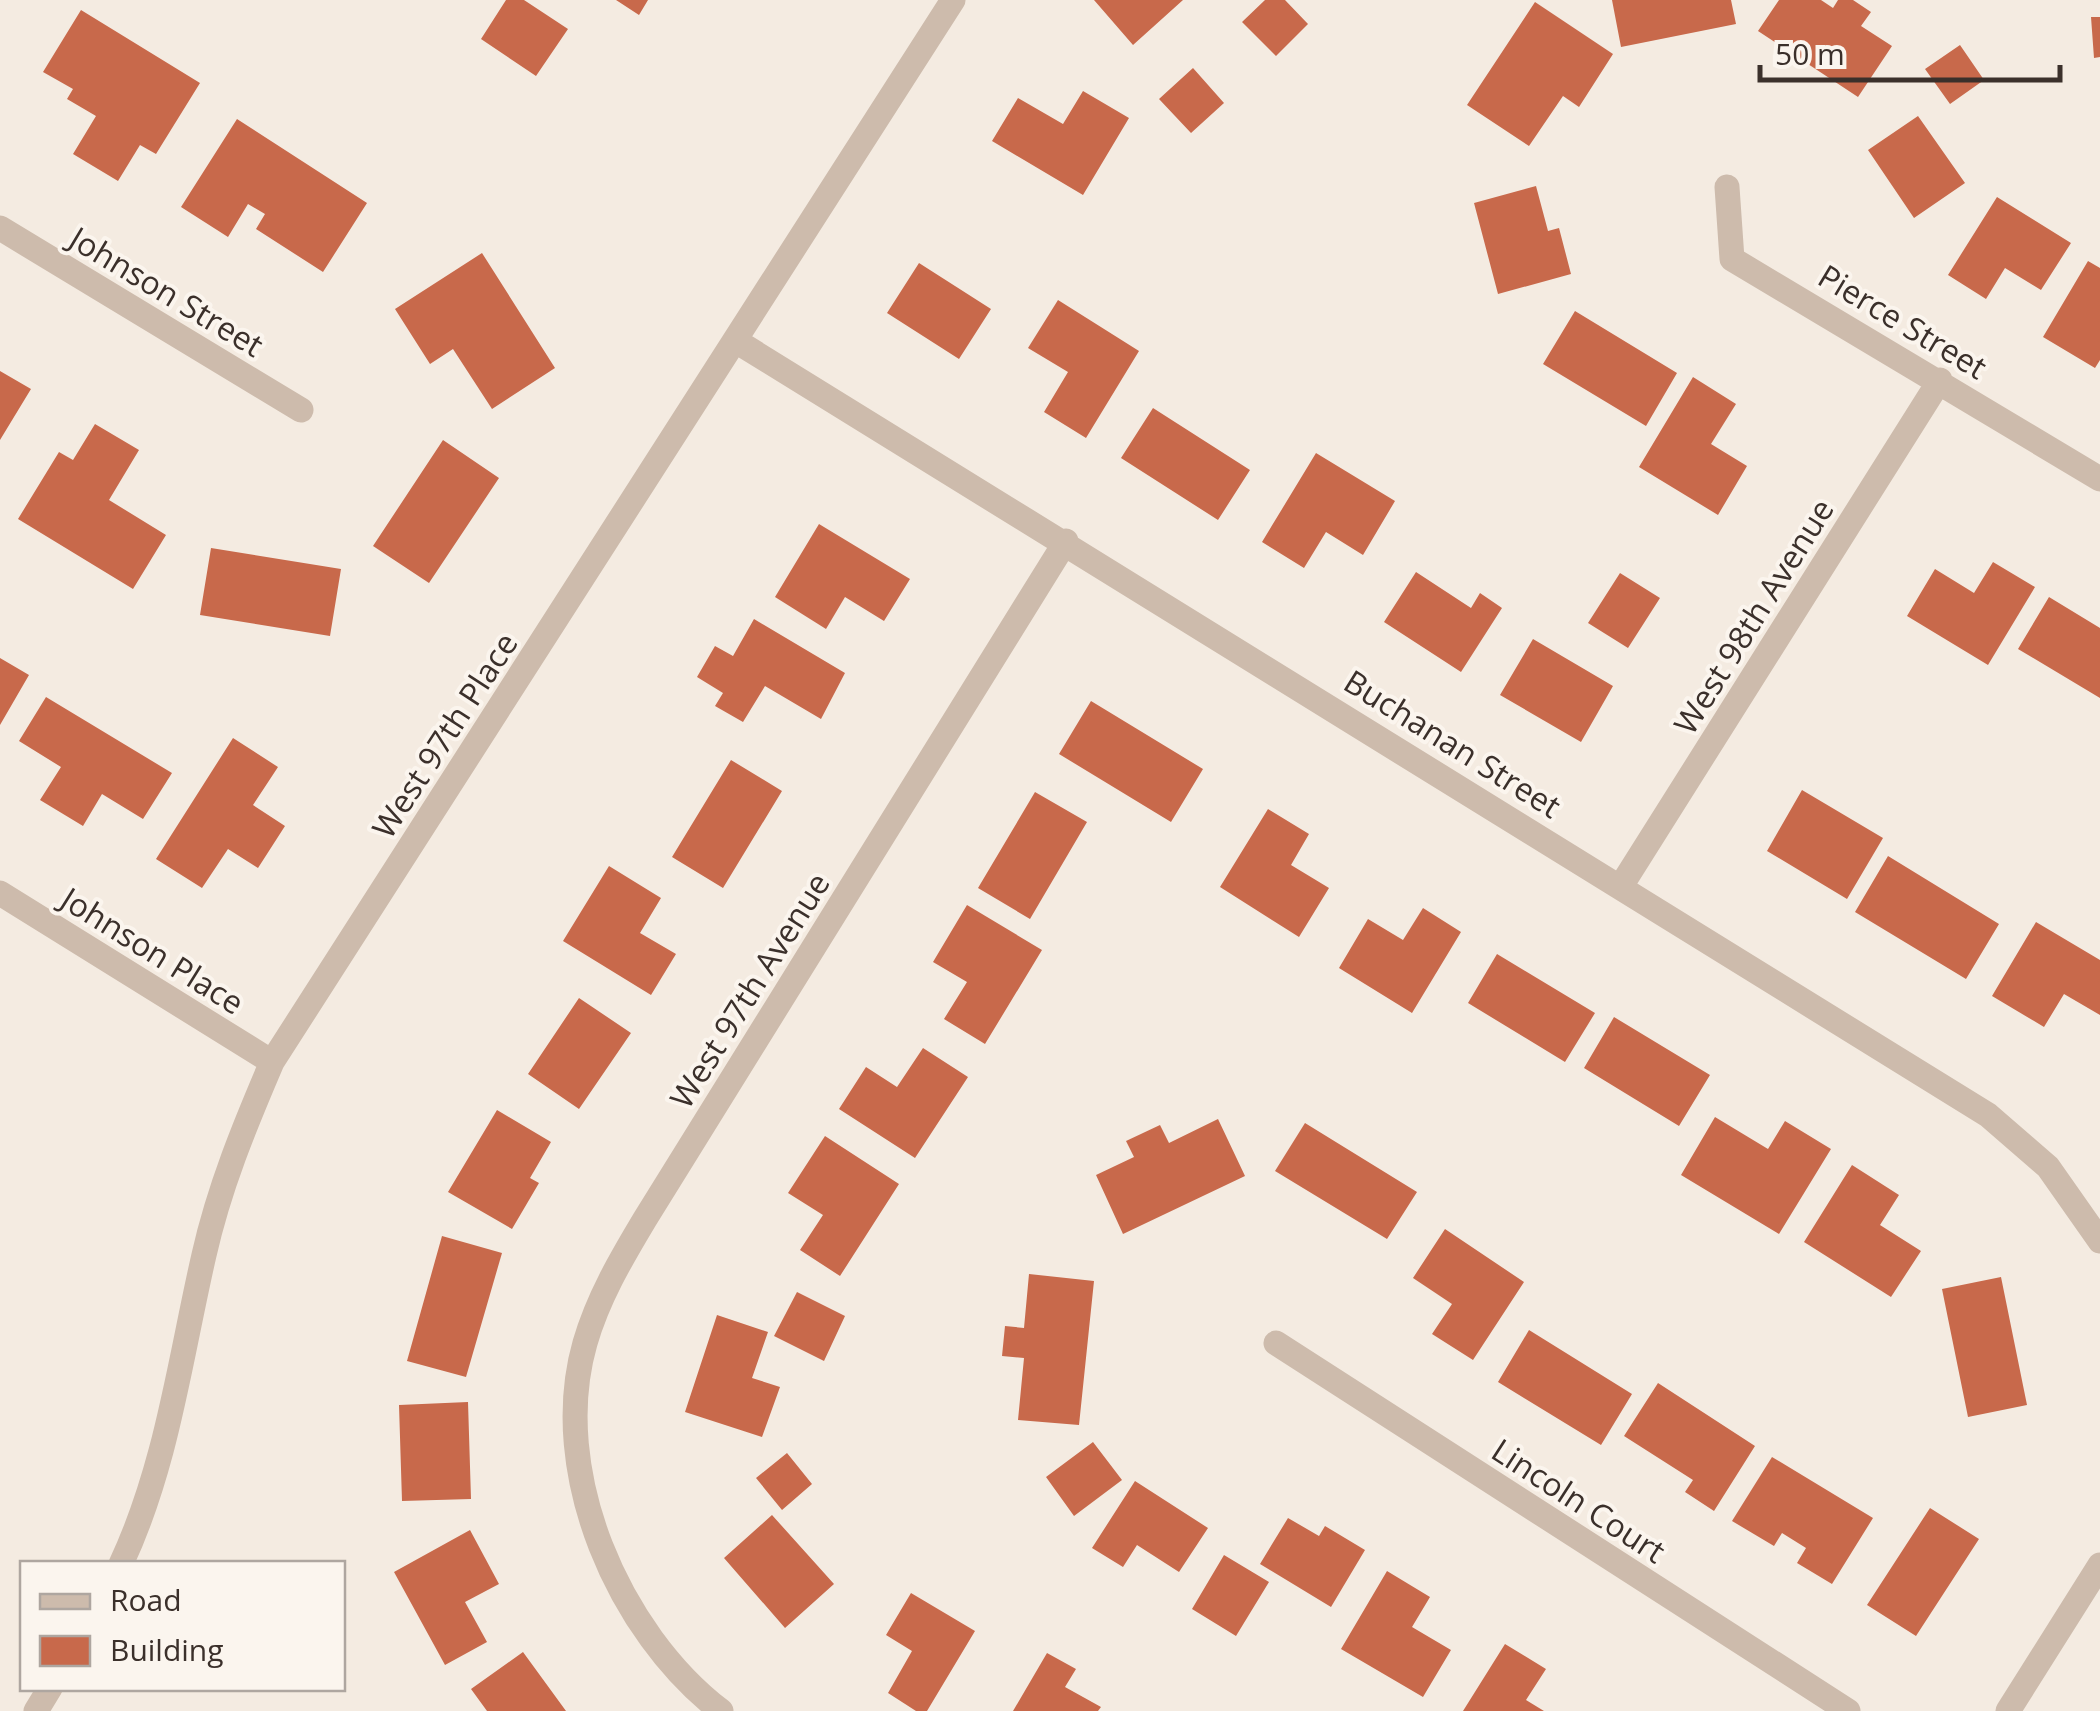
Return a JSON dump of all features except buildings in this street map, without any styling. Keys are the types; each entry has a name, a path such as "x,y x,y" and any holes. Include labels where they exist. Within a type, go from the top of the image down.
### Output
{"street":[{"name":"West 97th Place","path":"122,1561 175,1404 204,1253 231,1158 272,1062 953,0"},
{"name":"Pierce Street","path":"1726,187 1732,259 2100,479"},
{"name":"Johnson Street","path":"0,228 301,410"},
{"name":"Buchanan Street","path":"736,341 1066,541 1988,1115 2048,1167 2100,1241"},
{"name":"West 98th Avenue","path":"1621,886 1940,380"},
{"name":"West 97th Avenue","path":"721,1711 660,1655 628,1608 588,1502 576,1417 584,1345 610,1278 1066,541"},
{"name":"Johnson Place","path":"0,893 272,1062"},
{"name":"Lincoln Court","path":"1276,1343 1848,1711"},
{"path":"2008,1711 2100,1564"}]}
